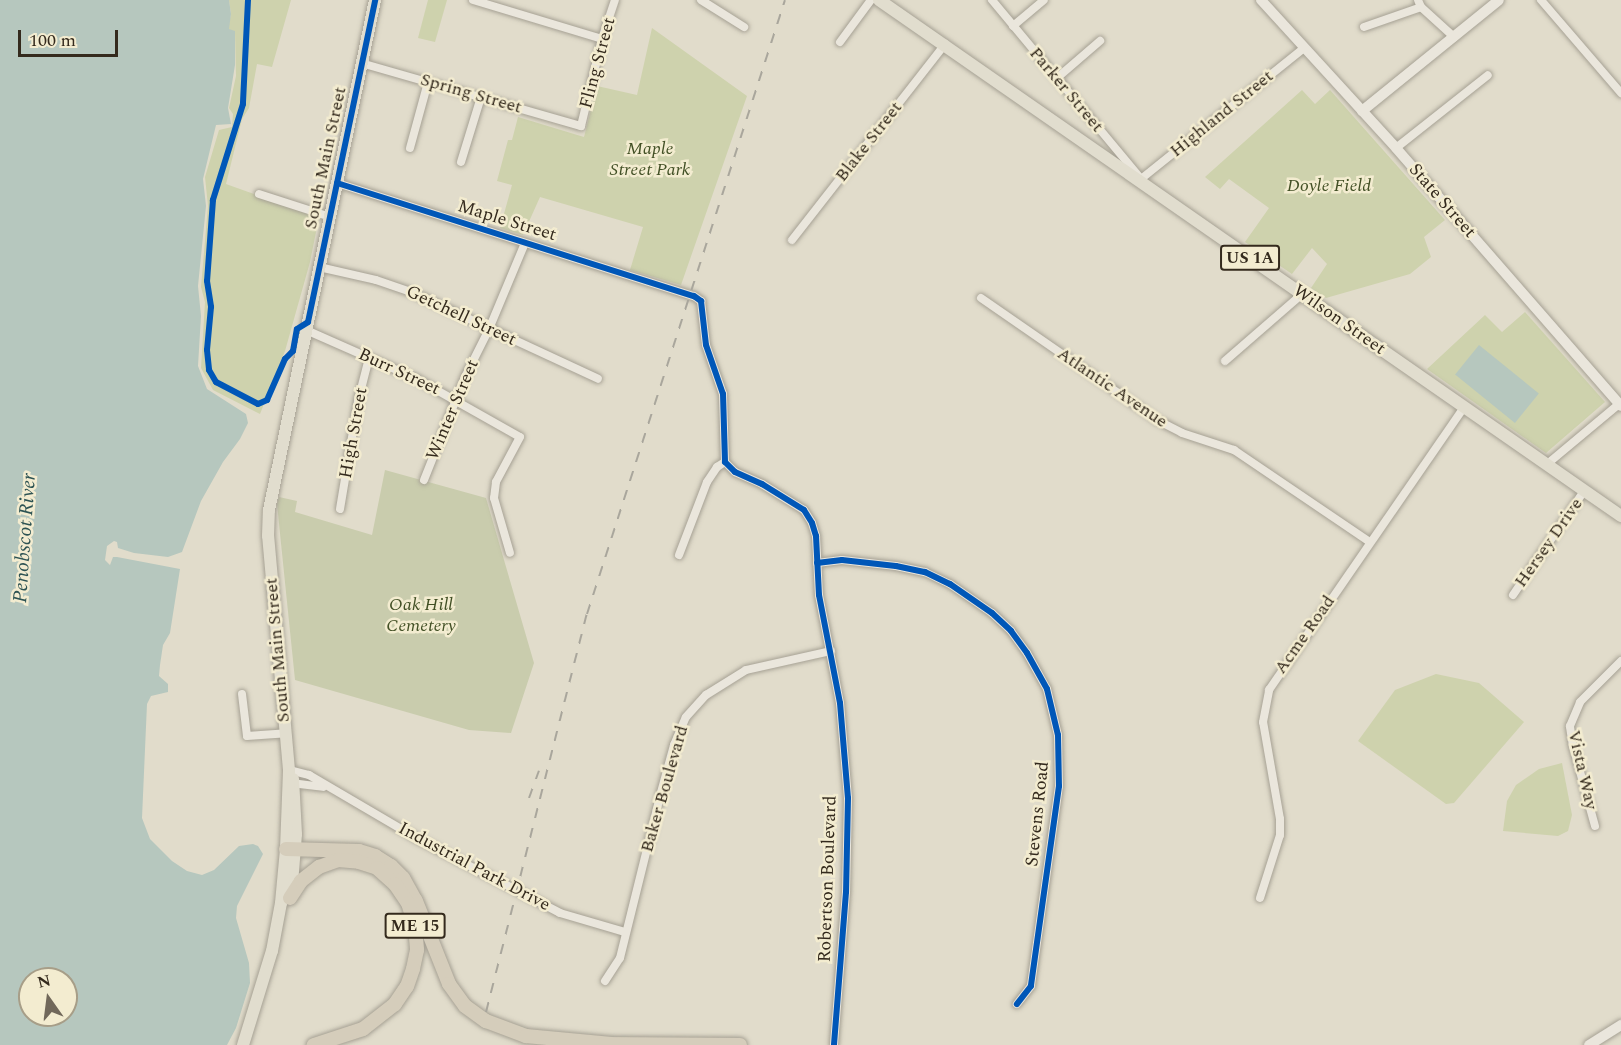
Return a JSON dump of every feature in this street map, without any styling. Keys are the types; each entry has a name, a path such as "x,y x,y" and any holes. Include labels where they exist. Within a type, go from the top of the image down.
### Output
{"highway":[{"path":"291,852 345,859"},
{"path":"291,852 364,852 381,859 395,870 416,901 449,984 465,1006 486,1022 526,1036 612,1044"},
{"path":"290,898 298,885 313,870 345,859"},
{"name":"ME 15","path":"314,1045 355,1033 382,1017 404,991 415,962 415,926 402,893 392,880 377,868 345,859"},
{"path":"547,1045 740,1045"}],"main road":[{"name":"South Main Street","path":"251,1045 276,972 290,898 290,779 268,523 375,0"},
{"name":"Wilson Street","path":"879,0 1141,179 1545,465 1621,516"},
{"name":"State Street","path":"1261,0 1396,148 1620,405"},
{"path":"1362,111 1499,0"},
{"name":"South Main Street","path":"243,1045 272,951 291,852"},
{"path":"1589,1045 1621,1026"}],"street":[{"path":"473,0 602,39"},
{"name":"Fling Street","path":"581,126 602,39 615,0"},
{"path":"701,0 744,27"},
{"path":"840,42 871,0"},
{"name":"Parker Street","path":"992,0 1141,179"},
{"path":"1013,26 1044,0"},
{"path":"1541,0 1621,93"},
{"path":"1364,27 1420,4 1454,37"},
{"path":"1057,78 1100,41"},
{"name":"Blake Street","path":"792,240 945,44"},
{"name":"Highland Street","path":"1141,179 1304,48"},
{"name":"Spring Street","path":"361,63 581,126"},
{"path":"1396,148 1488,75"},
{"path":"410,148 428,82"},
{"path":"461,162 481,97"},
{"name":"Maple Street","path":"336,183 694,296 703,304 706,345 723,394 725,462"},
{"path":"259,194 330,217"},
{"name":"Winter Street","path":"424,480 455,399 489,329 525,243"},
{"name":"Getchell Street","path":"319,267 391,284 598,379"},
{"path":"1225,361 1302,294"},
{"name":"Atlantic Avenue","path":"981,298 1156,420 1182,433 1234,450 1370,542"},
{"name":"Burr Street","path":"306,330 455,399 520,437 496,482 494,498 510,553"},
{"name":"High Street","path":"340,508 358,401 369,358"},
{"path":"1545,465 1620,405"},
{"name":"Acme Road","path":"1260,898 1280,836 1280,819 1263,722 1269,690 1464,407"},
{"path":"680,555 707,482 717,467 725,462"},
{"name":"Robertson Boulevard","path":"725,462 732,470 762,484 804,510 812,523 816,536 819,595 831,651 844,736 849,826 834,1045"},
{"name":"Hersey Drive","path":"1513,595 1584,491"},
{"name":"Stevens Road","path":"817,563 842,561 896,566 926,572 950,584 992,613 1011,631 1039,673 1054,710 1058,735 1059,786 1031,986 1017,1004"},
{"name":"Baker Boulevard","path":"605,981 620,958 669,765 686,717 706,694 740,673 831,651"},
{"name":"Vista Way","path":"1595,826 1573,746 1570,726 1582,699 1621,661"},
{"path":"242,694 247,736 286,734"},
{"name":"Industrial Park Drive","path":"290,779 305,773 328,788 560,913 626,932"},
{"name":"Industrial Park Drive","path":"290,779 328,788"}],"green space":[{"path":"229,0 291,0 272,67 257,64 249,108 242,119 226,184 319,217 310,262 285,351 260,414 213,390 201,368 205,302 201,287 208,206 205,177 219,130 232,127 233,114 229,108 236,76 235,32 228,29 231,14"},
{"path":"428,0 447,0 435,42 418,38"},
{"name":"Maple Street Park","path":"652,28 747,96 681,285 630,270 643,227 540,197 523,235 500,228 512,185 497,181 508,140 512,140 518,117 584,137 597,86 637,95"},
{"name":"Doyle Field","path":"1302,90 1315,104 1330,90 1445,220 1424,237 1431,257 1410,274 1326,298 1311,288 1327,264 1312,248 1292,274 1245,242 1269,208 1229,179 1220,189 1205,177"},
{"path":"1525,312 1605,402 1546,453 1427,369 1485,315 1502,332"},
{"name":"Oak Hill Cemetery","path":"385,470 486,498 534,663 511,733 469,730 295,680 277,504 279,497 297,501 295,512 372,535"},
{"path":"1436,674 1479,683 1524,722 1454,803 1446,804 1358,741 1395,690"},
{"path":"1562,763 1572,815 1568,831 1558,836 1503,831 1507,801 1516,785 1539,769"}],"water":[{"name":"Penobscot River","path":"0,0 229,0 231,14 229,29 235,31 235,65 228,108 231,124 216,125 203,179 206,206 198,286 201,316 198,366 207,389 246,414 248,423 201,501 182,552 168,557 134,553 118,548 117,542 114,541 107,546 105,560 110,565 113,557 117,557 180,569 170,633 163,645 160,665 159,676 168,684 168,692 151,696 147,704 142,818 150,839 172,861 187,871 202,875 214,870 239,846 253,844 258,846 263,854 237,906 236,918 249,963 250,983 236,1028 227,1045 0,1045"},
{"path":"1479,345 1539,393 1515,423 1455,375"}],"railway":[{"path":"486,1012 587,614 785,0"},
{"path":"529,798 539,771"}],"cycle path":[{"path":"248,0 243,104 213,200 207,281 211,307 207,350 209,370 216,382 258,404 267,400 285,359 293,351 297,329 308,322 375,0"},
{"path":"337,183 694,296 701,301 706,345 723,394 725,462 735,472 762,484 804,510 812,523 816,536 819,595 840,703 848,798 846,892 834,1045"},
{"path":"817,563 842,560 896,566 925,572 950,584 992,613 1011,631 1027,653 1047,689 1058,735 1059,786 1031,986 1017,1004"}]}
